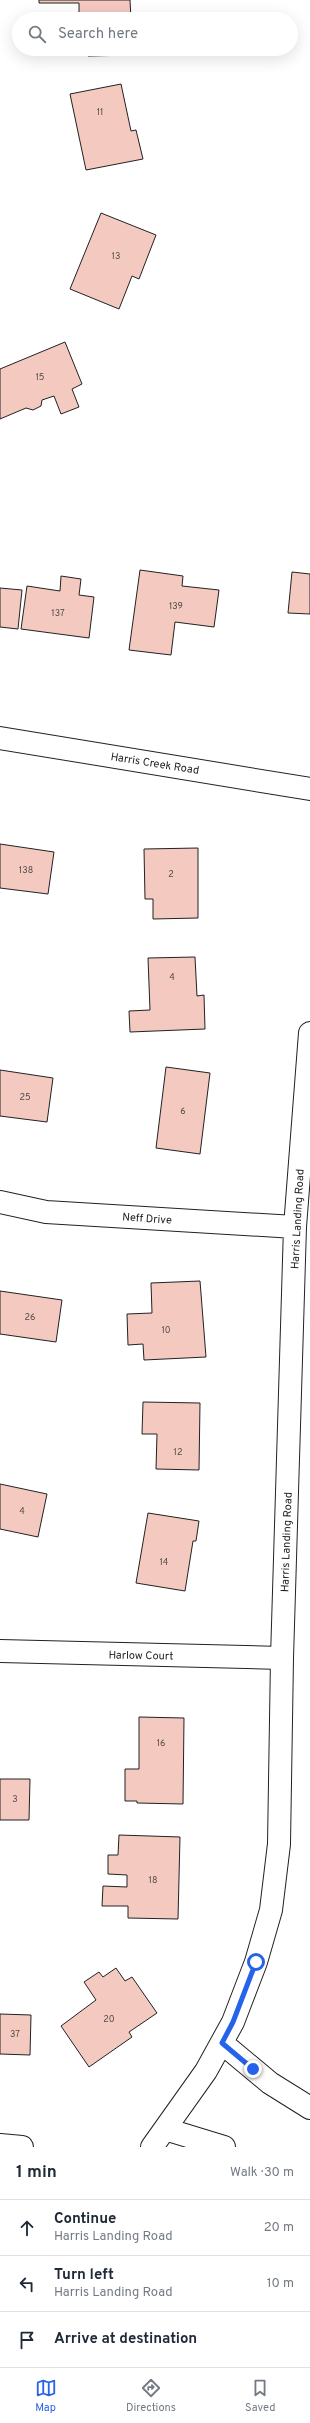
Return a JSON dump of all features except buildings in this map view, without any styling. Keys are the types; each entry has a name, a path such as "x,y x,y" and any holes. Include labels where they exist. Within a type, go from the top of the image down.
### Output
{"street":[{"name":"Harris Creek Road","path":"0,738 310,789"},
{"name":"Harris Landing Road","path":"152,2147 206,2071 233,2022 256,1962 271,1910 279,1844 282,1658 295,1227 310,1033"},
{"name":"Neff Drive","path":"0,1202 46,1212 295,1227"},
{"name":"Harlow Court","path":"0,1651 282,1658"},
{"path":"222,2043 270,2083 310,2108"},
{"path":"165,2129 224,2147"},
{"path":"0,2145 22,2147"}],"route":[{"path":"253,2069 222,2043 233,2022 256,1962"}]}
